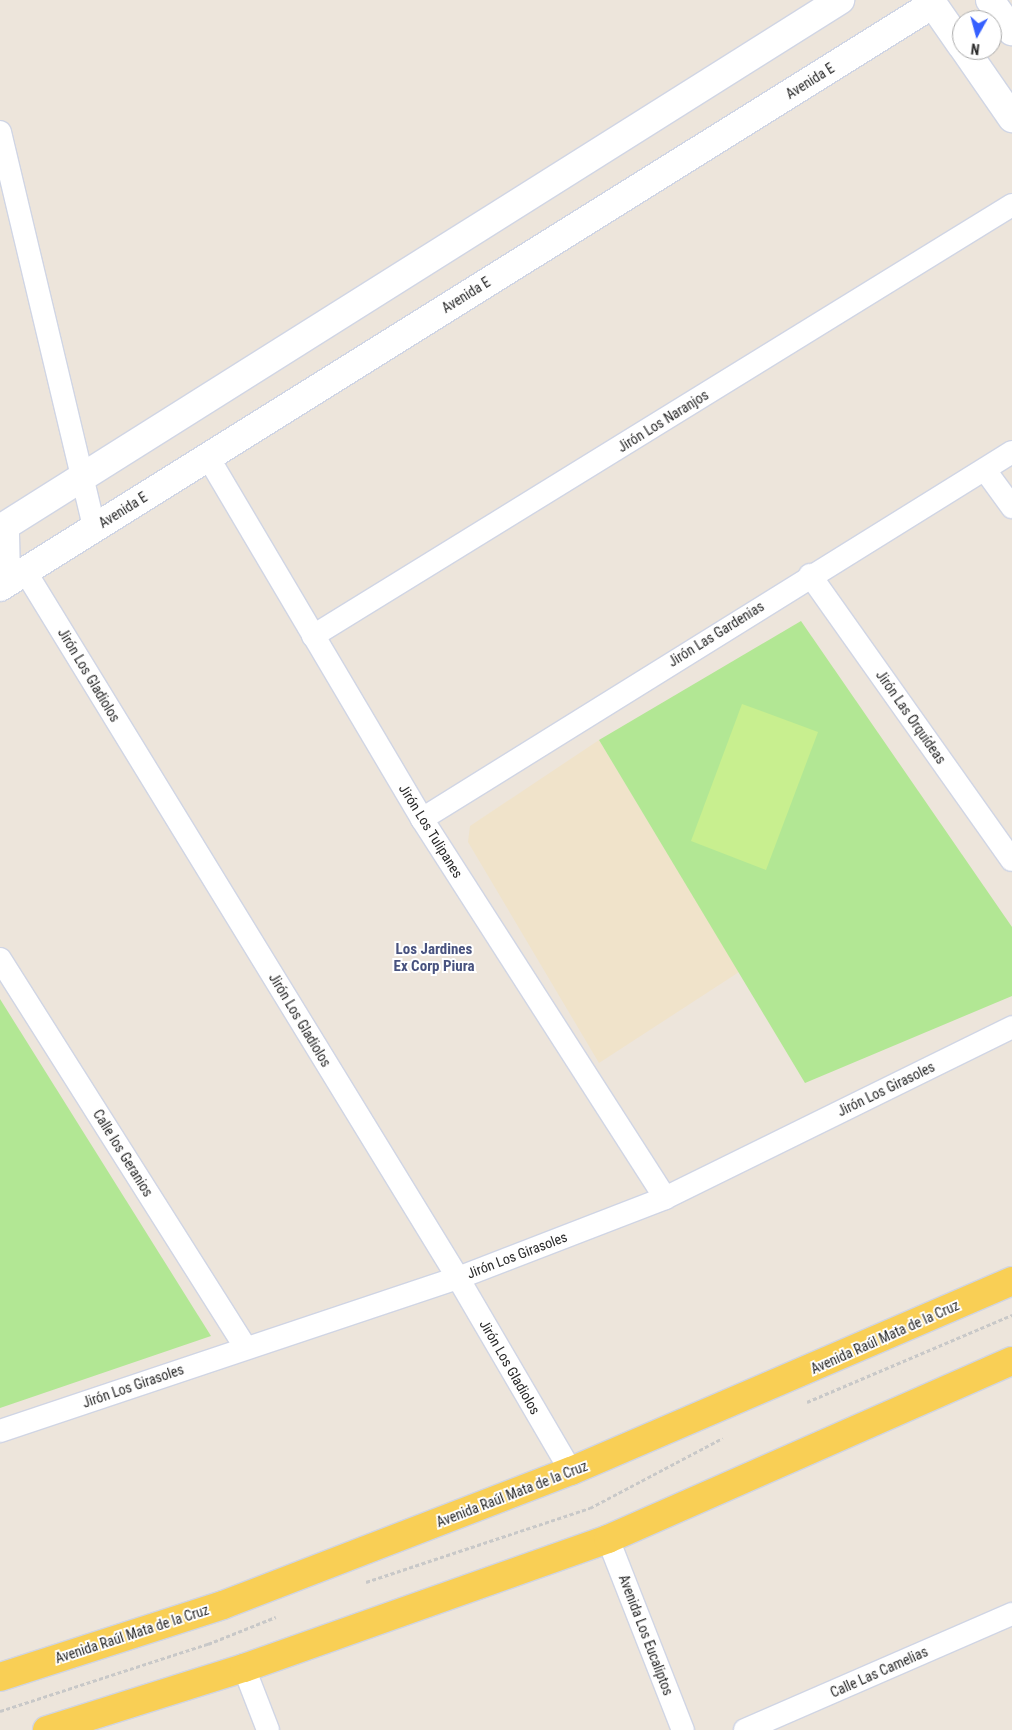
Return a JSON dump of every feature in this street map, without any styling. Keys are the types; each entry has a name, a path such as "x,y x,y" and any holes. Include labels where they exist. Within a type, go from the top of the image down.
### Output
{"main road":[{"name":"Avenida Raúl Mata de la Cruz","path":"0,1677 223,1605 571,1471 1012,1280"},
{"path":"63,1728 244,1668 608,1539 1012,1362"}],"street":[{"path":"0,530 81,475 840,0"},
{"path":"990,0 1012,31"},
{"path":"931,2 952,32"},
{"name":"Avenida E","path":"11,580 931,2"},
{"path":"972,60 1012,118"},
{"path":"0,132 4,170 94,528"},
{"name":"Jirón Los Naranjos","path":"313,636 1012,205"},
{"name":"Jirón Las Gardenias","path":"422,819 810,575 1012,452"},
{"name":"Jirón Los Tulipanes","path":"208,457 422,819 665,1198"},
{"path":"985,470 1012,507"},
{"path":"0,530 8,533 11,580"},
{"name":"Jirón Las Orquídeas","path":"810,575 1012,860"},
{"name":"Jirón Los Gladiolos","path":"11,580 458,1278 571,1471"},
{"name":"Calle los Geranios","path":"0,959 246,1348"},
{"name":"Jirón Los Girasoles","path":"0,1431 458,1278 665,1198 1012,1027"},
{"name":"Avenida Los Eucaliptos","path":"608,1539 677,1728"},
{"name":"Calle Las Camelias","path":"745,1730 1012,1614"},
{"path":"244,1668 268,1730"}],"shaded area":[{"path":"599,740 739,972 599,1063 468,842 470,826"}],"green space":[{"path":"801,621 1012,927 1012,996 805,1083 599,740"},
{"path":"742,704 818,732 766,870 691,841"},
{"path":"0,999 211,1336 0,1408"}],"district":[{"name":"Los Jardines Ex Corp Piura","path":"434,958"}]}
